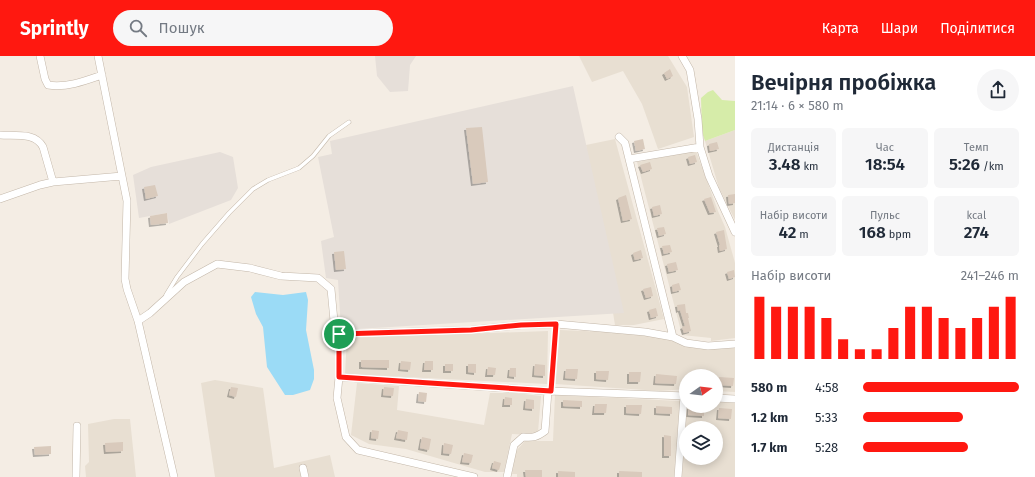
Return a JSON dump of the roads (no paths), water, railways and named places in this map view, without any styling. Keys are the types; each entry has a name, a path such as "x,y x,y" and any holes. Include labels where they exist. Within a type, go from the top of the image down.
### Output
{"street":[{"path":"40,56 48,84 62,85 84,81 102,75"},
{"path":"98,56 127,201 125,279 138,321 174,477"},
{"path":"682,56 690,70 698,119 700,147 709,176 735,232"},
{"path":"0,135 30,136 40,141 43,146 53,182"},
{"path":"619,137 625,143 673,337"},
{"path":"629,159 700,147"},
{"path":"0,199 53,182 122,176"},
{"path":"138,321 184,282 217,264 250,268 281,276 318,278 331,290 334,321 339,334 339,377 337,398 346,437 358,450 474,477"},
{"path":"339,334 471,330 521,325 556,324 645,332 673,337 686,343 708,346 735,344"},
{"path":"339,377 550,391 679,396"},
{"path":"507,477 514,445 523,438 533,438 545,431 550,391"},
{"path":"723,398 735,399"},
{"path":"678,477 684,413"},
{"path":"76,477 77,426"},
{"path":"303,468 305,477"}],"lane":[{"path":"163,301 177,277 202,244 229,213 253,189 268,180 299,168 313,156 329,136 349,122"},
{"path":"550,391 556,324"}],"water":[{"path":"255,292 283,295 306,292 308,300 306,330 314,370 314,379 310,390 293,395 285,395 267,367 263,327 256,314 251,297"}]}
